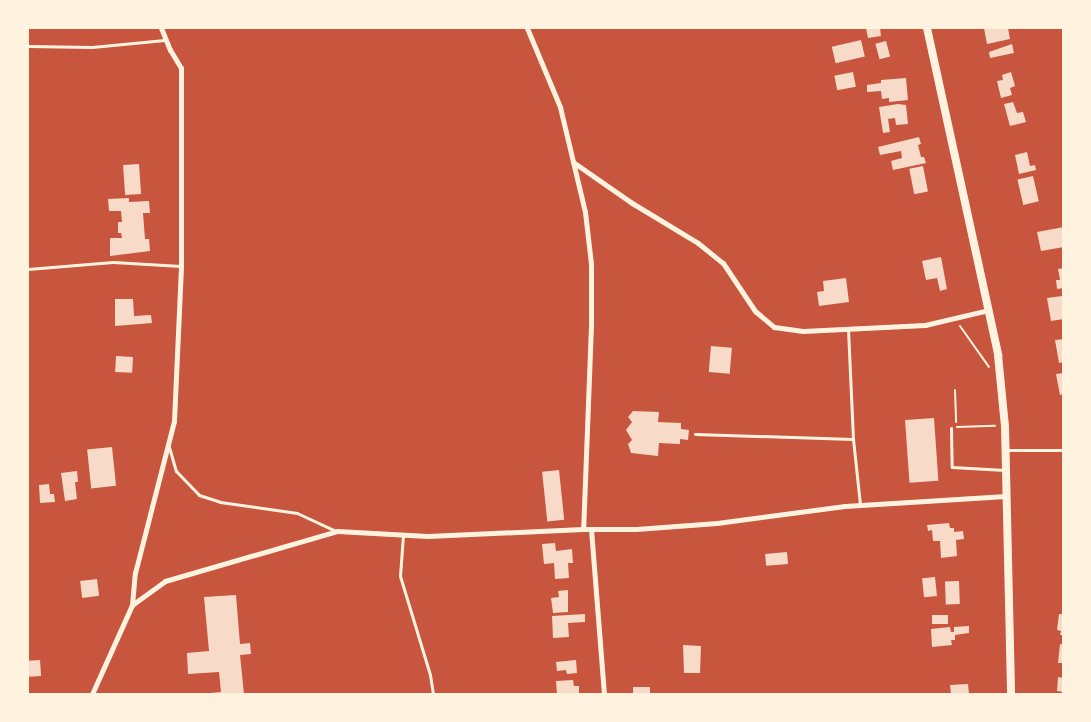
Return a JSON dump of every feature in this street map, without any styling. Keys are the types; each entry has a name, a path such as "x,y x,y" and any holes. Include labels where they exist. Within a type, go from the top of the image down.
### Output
{"street":[{"path":"92,694 132,605 135,573 174,421 181,266 182,68 165,40 161,28"},
{"path":"527,28 560,107 585,212 590,264 591,324 584,529"},
{"path":"927,28 998,355 1006,470 1011,694"},
{"path":"573,162 632,203 698,243 722,263 755,311 774,328 802,332 925,325 989,310"},
{"path":"132,605 165,581 337,531 428,536 584,529 636,529 718,523 860,505 1006,496"},
{"path":"591,529 604,694"}],"lane":[{"path":"28,46 92,47 165,40"},
{"path":"28,269 113,262 181,266"},
{"path":"848,329 853,439 860,505"},
{"path":"951,428 952,467 1006,470"},
{"path":"695,434 853,439"},
{"path":"168,445 176,471 199,495 220,502 297,513 337,531"},
{"path":"1005,450 1064,450"},
{"path":"403,534 400,576 430,675 433,694"}],"path":[{"path":"955,318 993,374"},
{"path":"955,390 956,427"},
{"path":"951,428 996,426 995,417"}],"building":[{"path":"866,28 880,28 881,36 868,38"},
{"path":"984,28 1008,28 1010,39 987,44"},
{"path":"861,40 865,57 836,63 832,47"},
{"path":"886,41 890,56 880,59 875,44"},
{"path":"1012,44 1014,53 990,58 989,52"},
{"path":"853,72 856,87 837,90 834,76"},
{"path":"1011,72 1015,86 1010,88 1012,95 1001,98 997,81 1003,80 1002,75"},
{"path":"906,78 908,100 889,102 889,98 882,99 881,91 867,92 867,85 881,83 881,80"},
{"path":"1013,102 1017,113 1023,112 1026,122 1010,126 1004,104"},
{"path":"898,104 906,105 908,124 896,125 895,118 888,119 890,132 883,133 879,107"},
{"path":"919,137 921,144 918,145 921,157 924,157 926,163 893,170 891,161 902,158 901,151 880,155 878,147"},
{"path":"1027,152 1030,166 1035,165 1036,170 1019,174 1015,155"},
{"path":"139,164 141,194 125,195 123,165"},
{"path":"923,166 928,192 914,194 909,169"},
{"path":"1033,176 1039,201 1023,205 1017,180"},
{"path":"129,198 129,202 149,201 150,213 143,213 145,239 149,239 150,251 110,256 110,238 122,238 121,233 118,233 118,222 122,222 121,211 109,211 108,199"},
{"path":"1064,227 1064,247 1041,251 1037,232"},
{"path":"941,257 947,289 940,291 937,278 926,280 922,261"},
{"path":"1064,268 1064,288 1057,289 1056,280 1060,280 1058,269"},
{"path":"846,278 849,302 819,306 817,292 824,291 823,281"},
{"path":"1062,296 1064,319 1051,321 1047,298"},
{"path":"115,299 133,299 134,316 151,315 152,323 115,326"},
{"path":"1064,339 1064,362 1059,363 1055,340"},
{"path":"711,346 732,348 730,374 709,372"},
{"path":"116,356 133,357 132,373 115,372"},
{"path":"1064,373 1064,394 1060,395 1056,374"},
{"path":"633,411 659,412 658,422 681,423 681,429 689,430 688,440 680,439 680,444 659,443 658,456 631,453 628,444 632,440 626,430 632,422 628,417"},
{"path":"934,418 938,481 909,483 905,420"},
{"path":"112,447 116,486 91,488 87,450"},
{"path":"559,470 564,520 547,522 542,472"},
{"path":"77,471 78,482 75,482 77,499 65,501 61,473"},
{"path":"49,484 50,494 54,494 55,502 40,503 39,485"},
{"path":"949,523 950,528 954,528 954,532 963,531 964,539 956,540 957,556 941,558 940,541 933,541 932,530 928,531 927,525"},
{"path":"555,543 556,551 572,549 573,563 568,563 569,578 555,579 554,563 544,564 542,544"},
{"path":"787,552 788,564 766,566 765,554"},
{"path":"935,577 937,596 924,597 922,578"},
{"path":"97,579 99,596 82,598 80,581"},
{"path":"945,581 959,581 960,604 946,604"},
{"path":"568,590 568,612 553,613 551,598 559,597 558,591"},
{"path":"236,595 240,644 250,643 251,654 240,655 244,694 210,694 221,692 219,672 188,674 187,653 209,651 204,597"},
{"path":"1062,607 1064,607 1064,635 1060,635 1061,631 1057,630"},
{"path":"585,614 585,622 568,623 569,637 553,638 552,616"},
{"path":"932,615 948,615 948,624 932,624"},
{"path":"969,626 969,633 955,635 955,640 951,640 952,645 932,647 931,629 950,627 951,632 954,632 954,627"},
{"path":"1060,644 1064,645 1064,663 1058,663"},
{"path":"683,645 701,646 700,673 684,673"},
{"path":"40,660 41,676 29,677 28,661"},
{"path":"576,660 577,673 567,674 566,670 557,671 556,662"},
{"path":"1058,677 1064,678 1064,692 1057,691"},
{"path":"573,680 574,686 579,686 579,694 557,694 556,681"},
{"path":"968,684 969,694 951,694 950,685"},
{"path":"633,687 650,687 650,694 633,694"}]}
